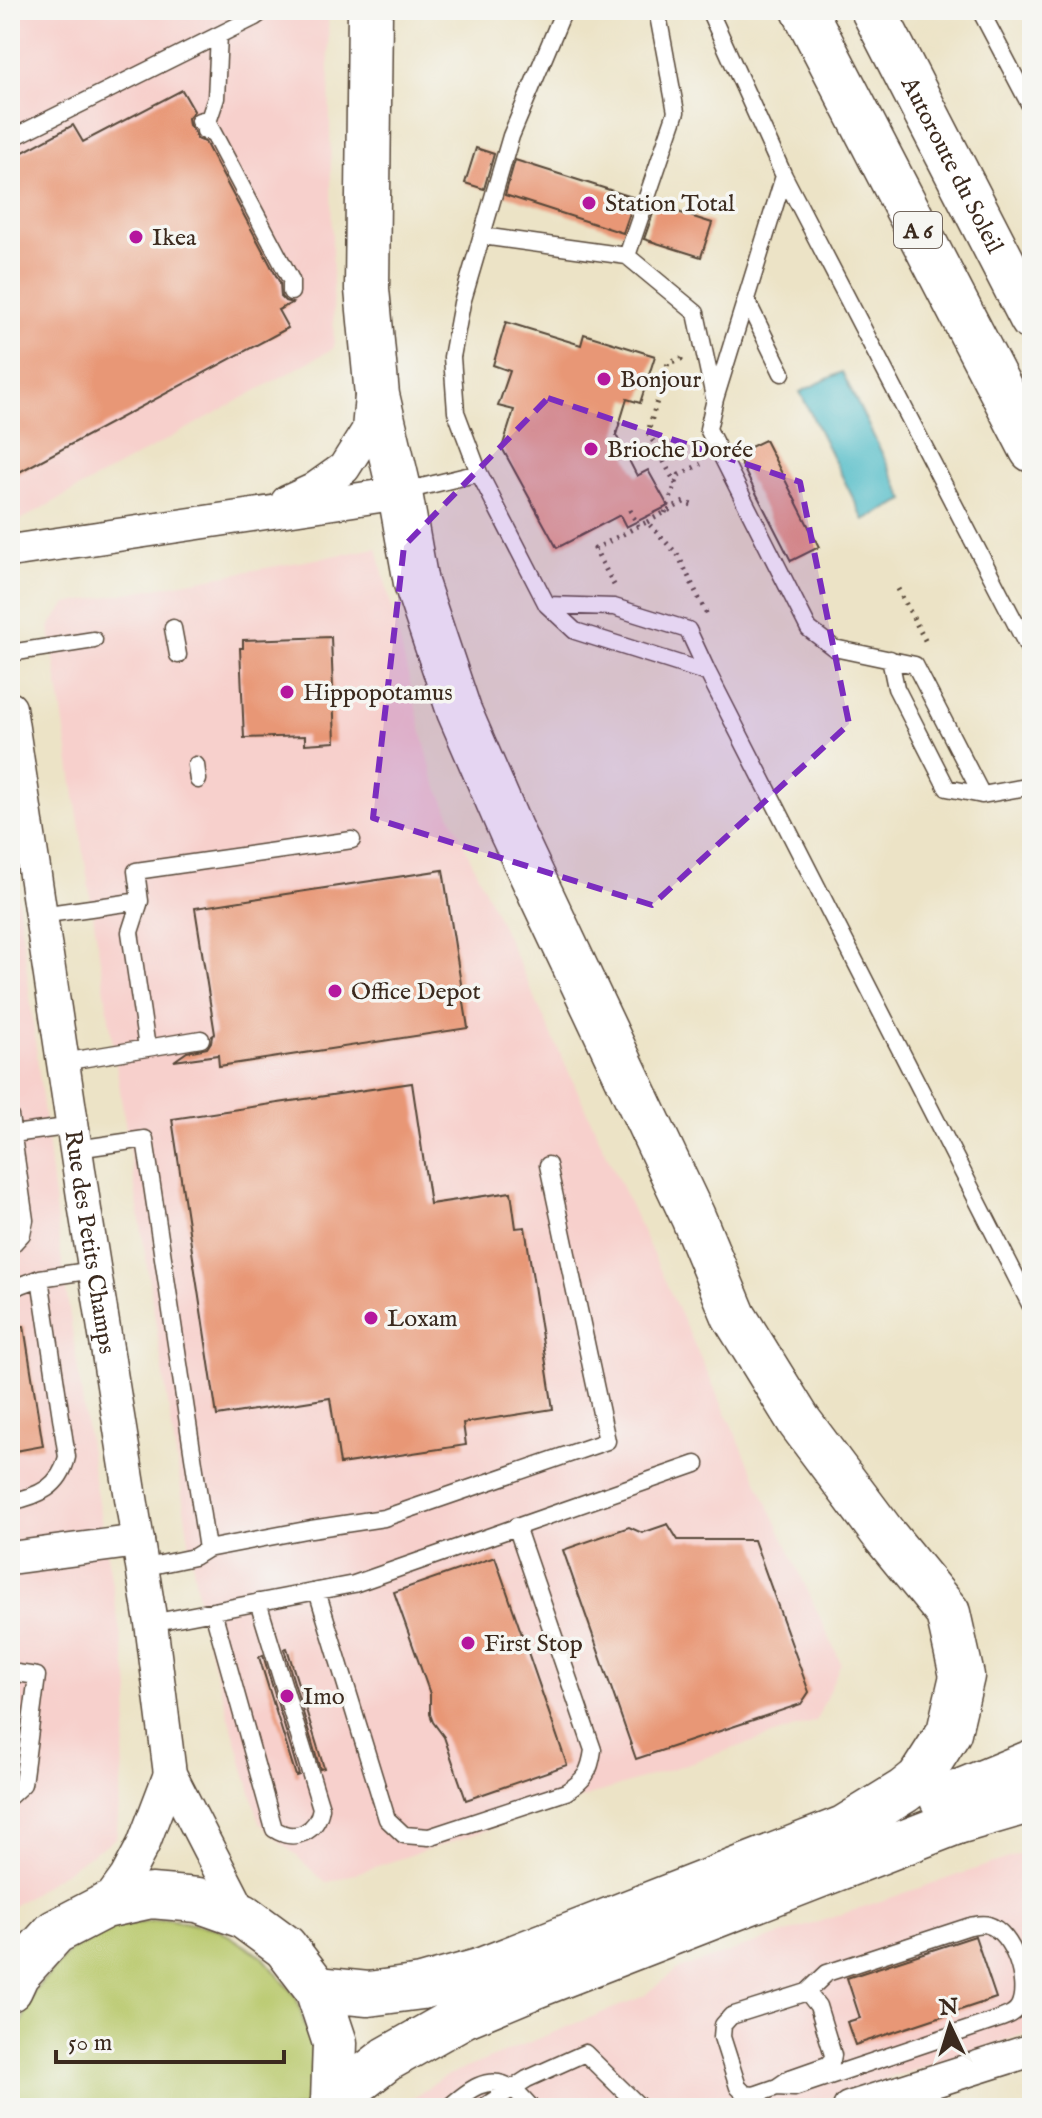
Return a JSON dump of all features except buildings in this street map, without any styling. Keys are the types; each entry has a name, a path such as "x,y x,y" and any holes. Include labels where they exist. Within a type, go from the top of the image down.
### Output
{"main road":[{"path":"370,10 367,289 377,395 400,493 416,583 459,711 511,831 693,1217 734,1316 799,1421 885,1536 948,1613 962,1676 949,1732 919,1779 844,1828"},
{"name":"A 6","path":"804,10 1032,450"},
{"name":"Autoroute du Soleil","path":"873,10 1032,319"},
{"path":"317,1989 368,1994 422,1987 479,1971 844,1828 946,1798 1032,1762"},
{"path":"954,1823 1032,1784"},
{"path":"332,2104 387,2059 463,2016 954,1823 1032,1800"},
{"path":"10,1989 17,1974 55,1932 105,1906 151,1896 167,1897 198,1900 243,1916 285,1947 317,1989 335,2043 332,2104"}],"street":[{"path":"263,513 313,490 344,468 368,430 374,369"},
{"path":"10,551 400,493"},
{"name":"Rue des Petits Champs","path":"10,708 15,783 41,915 151,1623 170,1774 243,1916"},
{"path":"10,1558 140,1554"},
{"name":"Rue des Petits Champs","path":"105,1906 126,1877 143,1845 170,1774"},
{"path":"849,2108 1032,2050"}],"lane":[{"path":"10,139 265,10"},
{"path":"564,10 511,136 462,303 452,357 456,412 479,473 547,605 575,631 708,673"},
{"path":"627,256 676,112 657,10"},
{"path":"709,10 784,176 1032,655"},
{"path":"980,10 1032,109"},
{"path":"219,35 216,98 202,126 202,120 210,127 291,280 291,292"},
{"path":"784,176 708,429 809,629 834,648 915,665 982,795"},
{"path":"482,236 627,256 696,313 715,399"},
{"path":"746,299 782,373"},
{"path":"400,493 479,473"},
{"path":"547,605 614,607 688,630 1032,1308"},
{"path":"173,628 178,655"},
{"path":"10,653 94,640"},
{"path":"890,659 896,688 947,788 982,795 1032,786"},
{"path":"147,1048 130,932 140,901 136,871 352,840"},
{"path":"41,915 140,901"},
{"path":"63,1062 201,1039"},
{"path":"10,1116 25,1220 22,1234 10,1247"},
{"path":"13,1134 131,1141 145,1139 207,1549"},
{"path":"140,1554 194,1557 207,1549 384,1518 607,1441 548,1165"},
{"path":"10,1289 40,1278 94,1270"},
{"path":"10,1502 39,1494 53,1484 63,1473 67,1457 40,1278"},
{"path":"151,1623 354,1584 696,1464"},
{"path":"317,1591 387,1819 404,1835 429,1837 443,1833 566,1792 580,1783 591,1766 593,1750 516,1526"},
{"path":"213,1611 274,1829 284,1834 299,1835 313,1828 321,1808 258,1602"},
{"path":"10,1672 37,1676 23,1784 10,1796"},
{"path":"986,1924 1007,1937 1021,1973 1022,1995 1013,2013 771,2096 745,2094 738,2087 722,2037 723,2025 731,2016 807,1992 827,1973 970,1926 986,1924"},
{"path":"771,2096 790,2078 827,2065 832,2060 818,2006 807,1992"},
{"path":"482,2108 527,2079 585,2053 641,2108"},
{"path":"448,2108 472,2087 494,2082 512,2088 532,2108"}],"path":[{"path":"676,484 648,432 668,363 681,359 685,347"},
{"path":"665,513 679,475 702,463"},
{"path":"618,593 595,549 684,502 692,505"},
{"path":"630,510 638,526"},
{"path":"647,522 678,555 711,624"},
{"path":"898,589 927,644"}],"highlighted area":[{"path":"548,398 800,482 849,724 652,905 373,818 404,546"}],"shaded area":[{"path":"10,10 328,10 334,348 10,526"},
{"path":"377,548 433,777 841,1663 816,1721 326,1883 260,1823 202,1625 49,627 66,604"},
{"path":"10,830 60,1248 92,1466 130,1690 116,1838 10,1908"},
{"path":"1032,1850 1032,2032 798,2108 405,2108 441,2078 644,1996 676,1970"}],"green space":[{"path":"167,1919 218,1929 263,1957 296,1997 312,2047 311,2099 308,2108 19,2108 14,2093 15,2040 34,1991 69,1952 115,1927"}],"water":[{"path":"842,372 905,500 864,520 800,392"}],"place":[{"name":"Station Total","path":"589,203"},
{"name":"Ikea","path":"136,237"},
{"name":"Bonjour","path":"604,379"},
{"name":"Brioche Dorée","path":"591,449"},
{"name":"Hippopotamus","path":"287,692"},
{"name":"Office Depot","path":"335,991"},
{"name":"Loxam","path":"371,1318"},
{"name":"First Stop","path":"468,1643"},
{"name":"Imo","path":"287,1696"}]}
